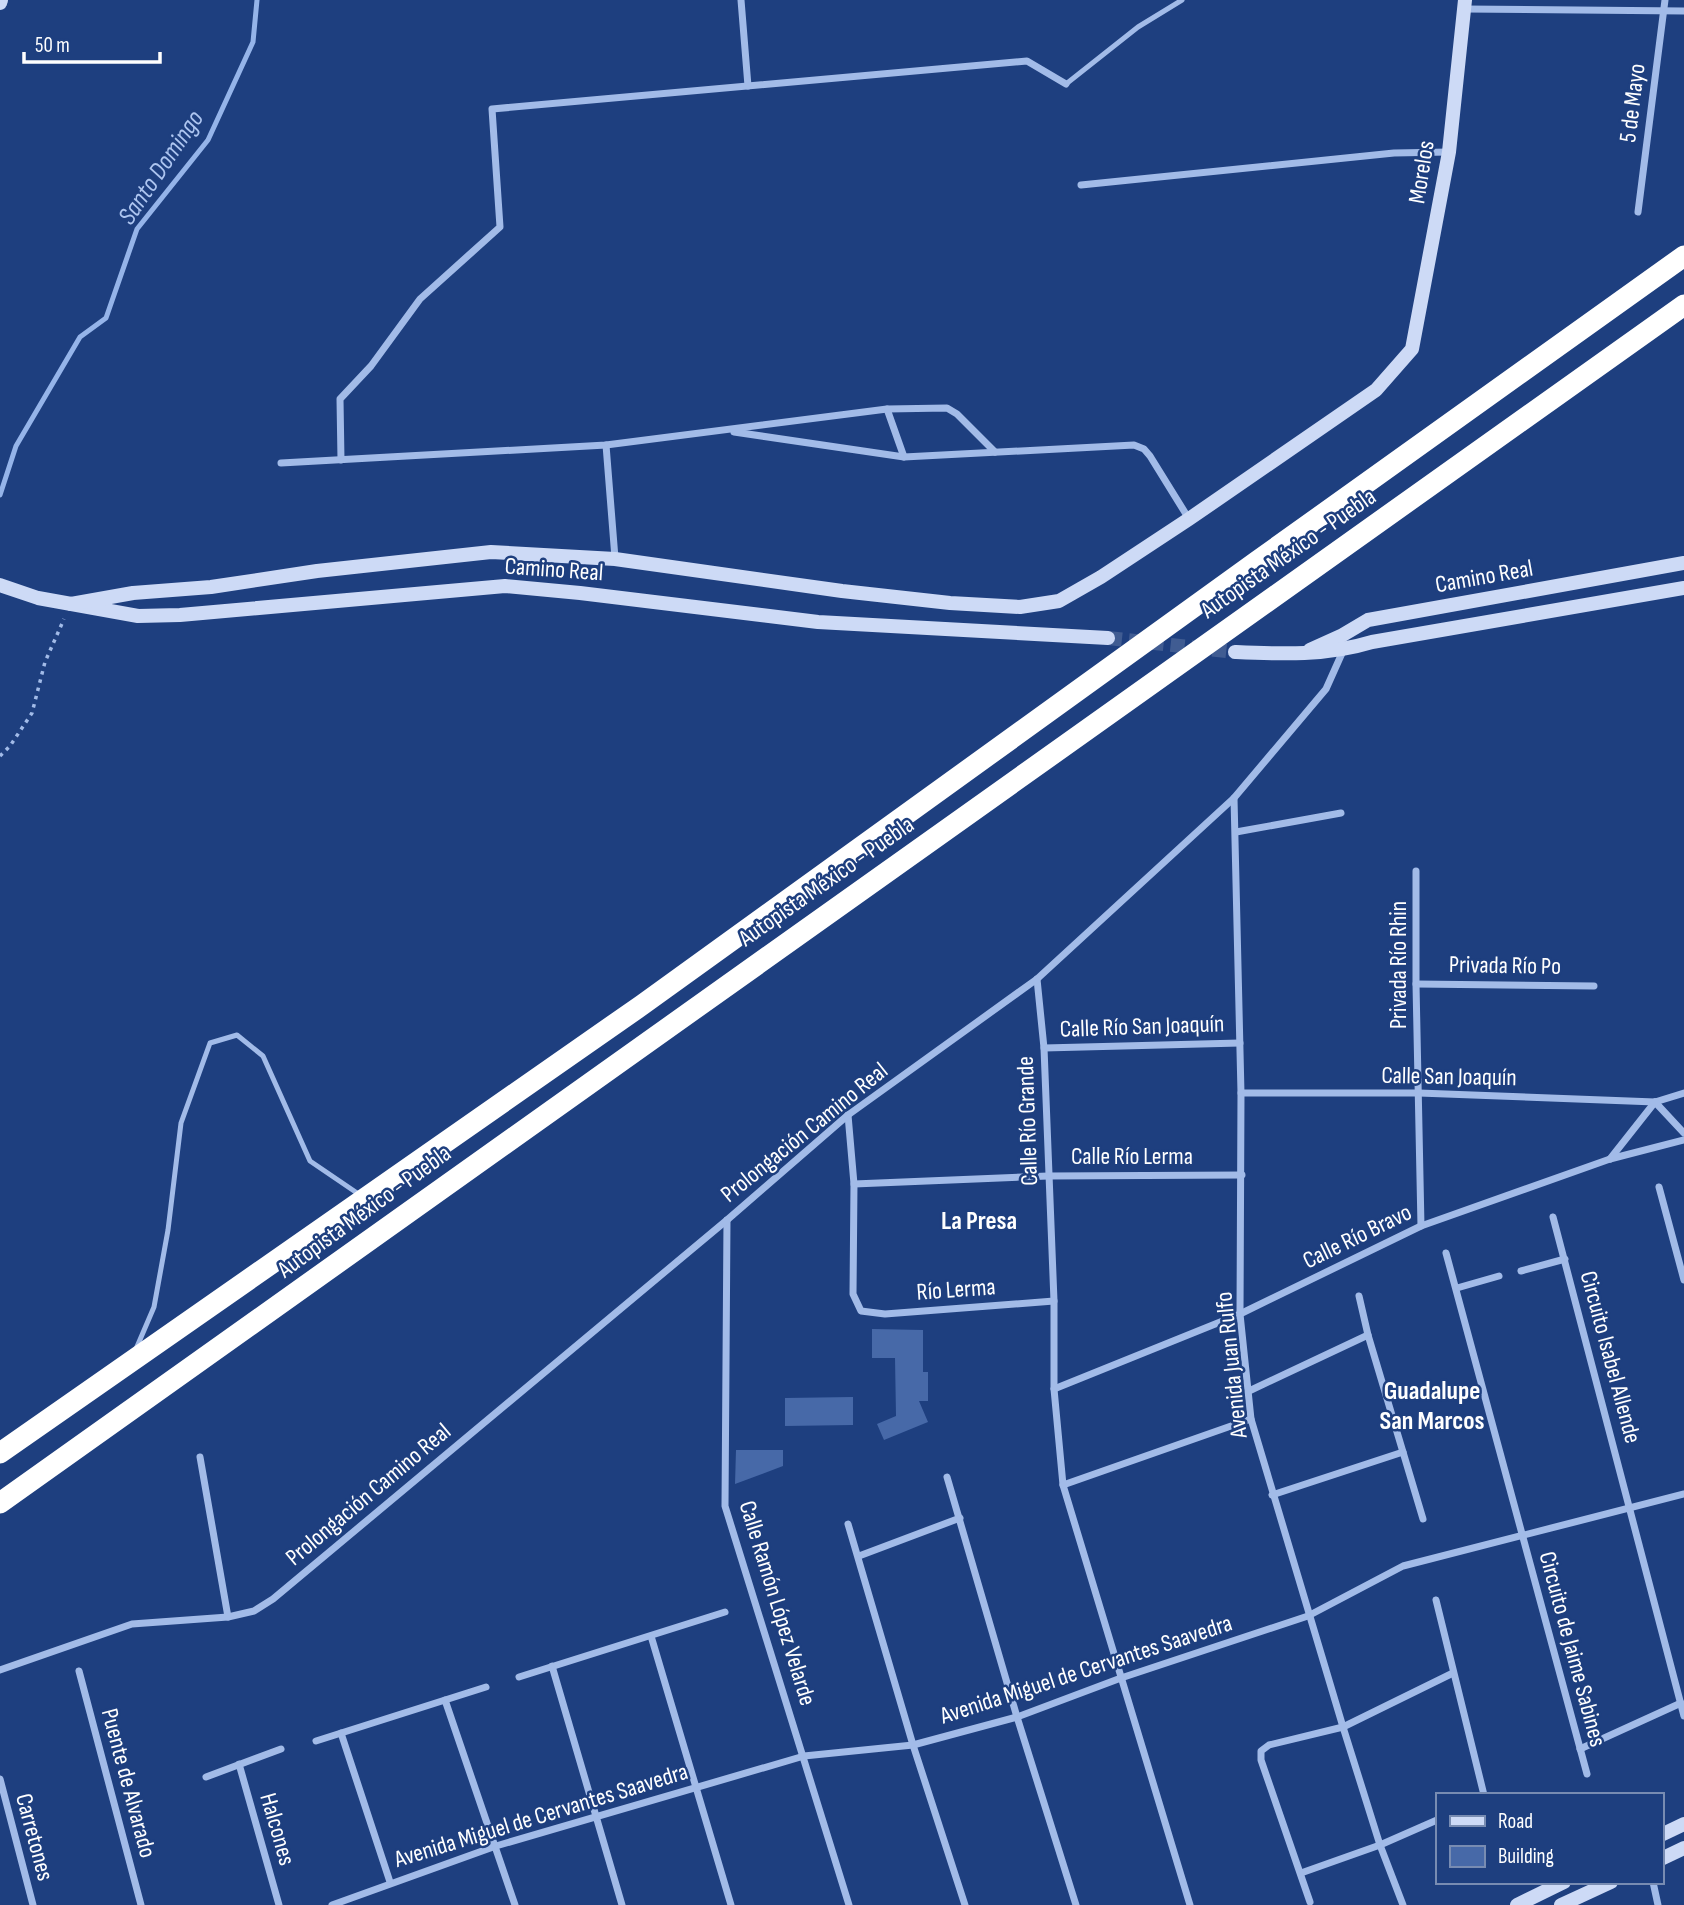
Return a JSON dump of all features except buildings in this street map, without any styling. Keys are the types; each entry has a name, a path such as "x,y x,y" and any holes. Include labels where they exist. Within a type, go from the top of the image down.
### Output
{"highway":[{"name":"Autopista México - Puebla","path":"0,1454 642,1006 1244,570 1684,256"},
{"name":"Autopista México - Puebla","path":"0,1503 1684,305"}],"street":[{"path":"741,0 748,86"},
{"name":"5 de Mayo","path":"1638,212 1665,0"},
{"path":"1465,4 1684,10"},
{"name":"Morelos","path":"1189,519 1376,390 1412,349 1449,152 1465,4"},
{"path":"341,460 340,399 371,366 420,299 500,227 492,109 1027,61 1066,84"},
{"path":"1081,185 1394,153 1449,152"},
{"path":"281,463 606,445 887,409 947,408 957,414 995,452"},
{"path":"887,409 904,457"},
{"path":"71,604 133,593 211,587 317,571 491,552 615,559 842,591 950,603 1020,607 1059,601 1101,577 1189,519 1150,456 1144,449 1134,445 904,457 723,430"},
{"path":"606,445 615,559"},
{"name":"Camino Real","path":"1342,644 1368,620 1684,563"},
{"name":"Camino Real","path":"0,585 38,598 138,616 180,615 505,586 818,622 1108,638"},
{"name":"Camino Real","path":"1234,652 1299,655 1342,644 1372,642 1458,628 1684,588"},
{"path":"1454,604 1458,628"},
{"name":"Prolongación Camino Real","path":"228,1617 254,1611 273,1599 727,1220 848,1115 1037,979 1234,798 1326,689 1342,644"},
{"name":"Avenida Juan Rulfo","path":"1234,798 1242,1175 1240,1314 1251,1419 1308,1616 1380,1844 1403,1905"},
{"path":"1236,832 1341,813"},
{"name":"Privada Río Rhin","path":"1416,871 1421,1226"},
{"name":"Calle Río Grande","path":"1037,979 1044,1048 1054,1301 1054,1389 1063,1485 1189,1905"},
{"name":"Privada Río Po","path":"1416,984 1594,986"},
{"name":"Calle Río San Joaquín","path":"1044,1048 1240,1043"},
{"name":"Calle San Joaquín","path":"1241,1093 1419,1093 1655,1102 1684,1093"},
{"path":"1611,1159 1655,1102 1684,1133"},
{"path":"848,1115 854,1184"},
{"name":"Calle Río Bravo","path":"1054,1389 1240,1314 1421,1226 1611,1159 1684,1140"},
{"name":"Calle Río Lerma","path":"854,1184 1048,1176 1242,1175"},
{"name":"Río Lerma","path":"854,1184 853,1294 861,1311 885,1314 1054,1301"},
{"path":"1659,1187 1684,1280"},
{"name":"Circuito Isabel Allende","path":"1553,1217 1684,1716"},
{"name":"Calle Ramón López Velarde","path":"727,1220 725,1506 849,1905"},
{"path":"1446,1253 1522,1535"},
{"path":"1521,1271 1565,1259"},
{"path":"1457,1288 1499,1276"},
{"path":"1359,1296 1368,1335 1423,1519"},
{"path":"1249,1391 1368,1335"},
{"path":"1063,1485 1251,1419"},
{"path":"1272,1495 1403,1452"},
{"path":"0,1670 132,1624 228,1617 200,1457"},
{"path":"947,1477 1017,1717 1076,1905"},
{"name":"Avenida Miguel de Cervantes Saavedra","path":"332,1905 496,1846 804,1756 913,1745 1017,1717 1121,1678 1308,1616 1403,1566 1684,1494"},
{"path":"859,1556 960,1518"},
{"path":"848,1524 913,1745 965,1905"},
{"name":"Circuito de Jaime Sabines","path":"1522,1535 1587,1774"},
{"path":"1436,1600 1483,1793"},
{"path":"519,1677 725,1612"},
{"path":"650,1636 731,1905"},
{"path":"552,1666 622,1905"},
{"name":"Puente de Alvarado","path":"79,1671 141,1905"},
{"path":"1310,1902 1261,1760 1261,1751 1269,1745 1343,1727 1453,1672"},
{"path":"316,1741 485,1687"},
{"path":"445,1700 515,1905"},
{"path":"1580,1749 1681,1703"},
{"path":"341,1733 390,1882"},
{"path":"206,1777 281,1749"},
{"name":"Halcones","path":"239,1764 279,1905"},
{"name":"Carretones","path":"0,1779 33,1905"},
{"path":"1301,1873 1436,1820"},
{"path":"1663,1834 1684,1824"},
{"path":"1663,1858 1684,1848"},
{"path":"1517,1905 1560,1884"},
{"path":"1561,1905 1607,1884"},
{"path":"1653,1884 1658,1905"}],"lane":[{"path":"1066,84 1138,27 1182,0"},
{"path":"130,1363 154,1307 168,1230 181,1123 210,1043 237,1035 263,1056 310,1161 366,1199"}],"path":[{"path":"0,756 32,713 45,662 71,604"}],"waterway":[{"name":"Santo Domingo","path":"0,495 16,446 80,337 106,318 137,229 208,140 253,42 257,0"}],"tunnel":[{"path":"1108,638 1235,652"}],"district":[{"name":"La Presa","path":"979,1220"},
{"name":"Guadalupe San Marcos","path":"1432,1405"}]}
